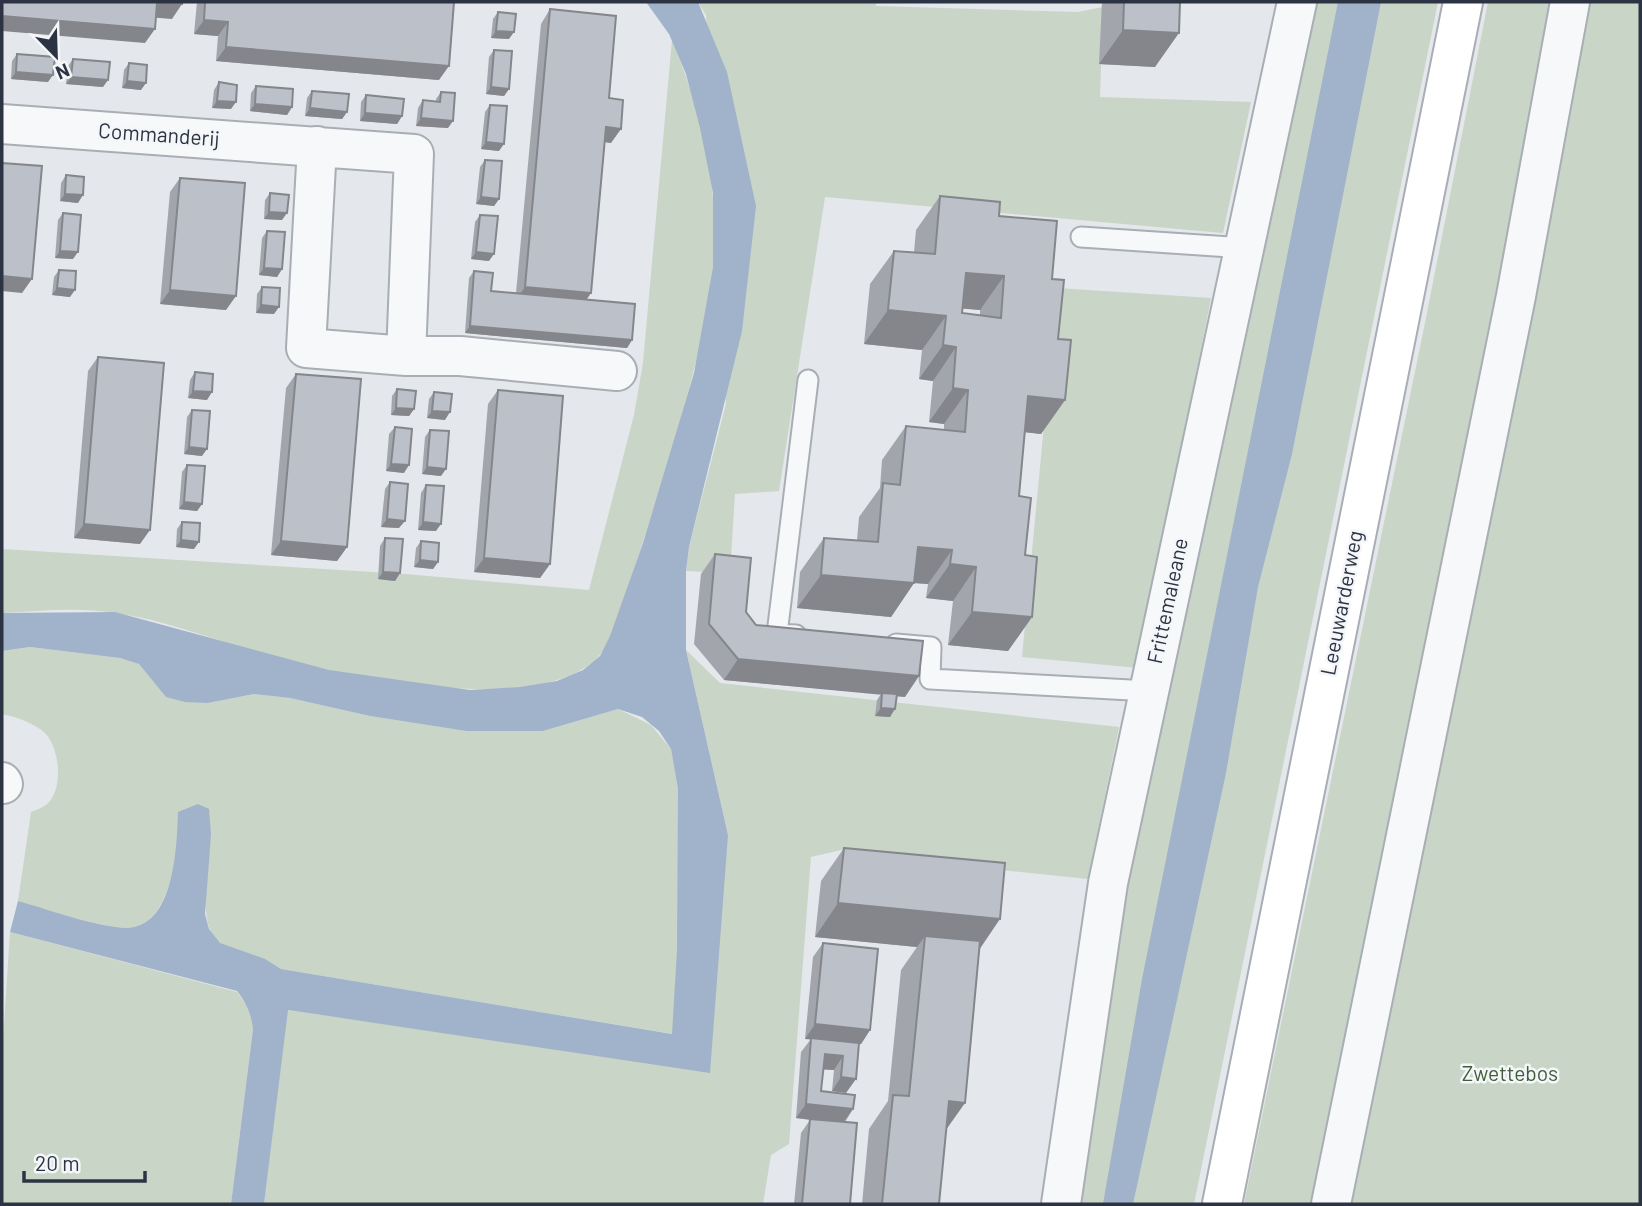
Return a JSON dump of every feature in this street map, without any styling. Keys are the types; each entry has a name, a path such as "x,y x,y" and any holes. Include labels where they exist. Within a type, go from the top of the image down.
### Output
{"main road":[{"name":"Leeuwarderweg","path":"1222,1204 1463,2"}],"street":[{"name":"Frittemaleane","path":"1061,1204 1108,883 1297,2"},
{"path":"1331,1204 1516,296 1570,2"},
{"name":"Commanderij","path":"2,124 414,154 406,356"},
{"path":"317,146 306,348 406,356 460,356 617,371"}],"lane":[{"path":"1080,237 1245,247"},
{"path":"808,380 777,634 815,637"},
{"path":"879,643 930,647 930,679 1149,691"}],"green space":[{"path":"698,2 876,2 876,6 1078,12 1103,7 1100,97 1251,102 1223,233 825,197 779,491 735,494 730,573 686,571 689,547 726,404 706,15"},
{"path":"1314,2 1438,2 1194,1204 1076,1204 1107,979"},
{"path":"1488,2 1559,2 1316,1204 1244,1204 1425,323"},
{"name":"Zwettebos","path":"1587,2 1640,2 1640,1204 1347,1204"},
{"path":"672,40 692,94 706,151 714,209 713,267 692,379 661,485 613,631 597,658 569,676 531,686 486,689 438,687 389,681 300,664 134,616 73,610 2,613 2,549 405,574 589,590 634,415 643,363"},
{"path":"1057,288 1211,298 1138,668 1022,657"},
{"path":"30,647 120,658 139,664 166,696 208,703 254,694 290,698 370,716 466,731 543,731 618,709 651,725 671,749 678,789 679,949 673,1034 281,969 228,948 213,936 208,924 206,877 211,835 176,857 164,899 143,924 134,927 108,926 18,901 31,812 52,799 58,781 57,760 46,734 31,724 2,714 2,651"},
{"path":"686,650 720,683 1119,727 1088,879 876,857 841,850 811,857 789,1144 771,1155 763,1204 264,1204 287,1010 664,1064 728,835"},
{"path":"10,932 237,992 251,1011 253,1028 231,1204 2,1204 2,1056"}],"water":[{"path":"646,2 698,2 727,72 756,206 742,331 689,547 686,571 686,650 728,835 710,1073 288,1010 264,1204 231,1204 253,1029 250,1013 237,991 10,932 18,901 109,926 134,927 148,921 158,910 171,878 178,812 198,804 209,809 211,835 205,914 209,929 220,943 265,959 281,969 672,1034 677,950 678,789 671,749 659,731 642,717 618,709 543,731 466,731 370,716 290,698 254,694 208,703 185,702 166,697 139,664 120,658 30,647 2,651 2,613 115,612 329,670 470,690 520,687 557,681 583,670 600,656 610,636 643,543 694,373 713,267 713,193 700,128 686,74 669,34"},
{"path":"1338,2 1381,2 1292,454 1258,587 1226,773 1133,1204 1103,1204 1142,979"}],"building":[{"path":"2,2 182,2 182,4 157,3 155,29 2,16"},
{"path":"205,2 454,2 449,66 226,47 228,22 204,20"},
{"path":"1124,2 1180,2 1179,33 1123,30"},
{"path":"550,9 616,16 609,98 623,100 621,129 606,127 591,293 525,287"},
{"path":"498,12 516,14 514,32 496,31"},
{"path":"494,50 512,51 509,89 491,87"},
{"path":"17,54 55,57 53,75 16,72"},
{"path":"73,59 110,62 108,80 71,77"},
{"path":"129,63 147,65 146,83 127,81"},
{"path":"219,82 237,85 236,102 217,101"},
{"path":"256,86 293,89 292,107 255,104"},
{"path":"312,91 349,94 347,112 310,108"},
{"path":"441,92 455,93 453,121 421,118 423,100 440,102"},
{"path":"366,95 404,99 402,116 365,113"},
{"path":"490,105 507,106 504,144 486,142"},
{"path":"485,160 502,161 499,199 481,197"},
{"path":"2,163 42,166 32,279 2,276"},
{"path":"66,175 84,177 83,195 65,194"},
{"path":"180,178 245,183 236,296 170,290"},
{"path":"270,193 289,195 287,213 269,212"},
{"path":"940,196 1000,202 999,216 1057,221 1052,279 1064,280 1058,339 1071,340 1065,400 1028,396 1019,496 1031,498 1025,555 1037,557 1032,617 972,612 976,567 950,564 952,550 918,547 914,583 821,575 824,538 878,542 883,483 900,485 906,426 965,432 968,390 953,388 956,347 943,345 946,316 888,310 894,251 935,254","holes":["966,273 1004,276 1001,318 962,313"]},
{"path":"63,213 81,215 78,252 60,251"},
{"path":"480,215 498,216 494,254 476,252"},
{"path":"267,231 285,232 282,269 264,268"},
{"path":"59,270 76,271 75,290 57,288"},
{"path":"474,271 493,273 491,291 635,304 632,340 470,326"},
{"path":"262,287 280,288 279,307 261,305"},
{"path":"98,357 164,363 150,530 84,524"},
{"path":"195,372 213,374 212,392 193,391"},
{"path":"296,374 361,379 347,547 281,541"},
{"path":"397,389 416,391 414,409 396,408"},
{"path":"498,390 563,396 550,564 484,558"},
{"path":"434,392 452,394 450,412 432,411"},
{"path":"192,410 210,411 207,449 189,447"},
{"path":"395,427 412,429 409,465 391,464"},
{"path":"430,430 449,431 446,469 427,467"},
{"path":"187,465 205,466 202,504 184,502"},
{"path":"390,482 408,484 405,521 387,519"},
{"path":"426,485 444,486 441,524 423,522"},
{"path":"182,522 200,523 199,542 181,540"},
{"path":"385,538 403,539 400,573 383,572"},
{"path":"421,541 439,543 438,562 420,560"},
{"path":"715,554 751,558 746,612 756,625 923,641 919,676 738,659 709,624"},
{"path":"882,693 897,694 895,709 881,708"},
{"path":"844,848 1005,863 1000,919 838,903"},
{"path":"925,936 980,941 965,1103 949,1101 939,1204 882,1204 893,1095 909,1096"},
{"path":"823,943 878,949 870,1030 815,1024"},
{"path":"811,1038 859,1043 856,1079 841,1077 843,1056 825,1054 821,1091 855,1095 853,1109 806,1104"},
{"path":"810,1119 857,1123 850,1204 802,1204"}]}
